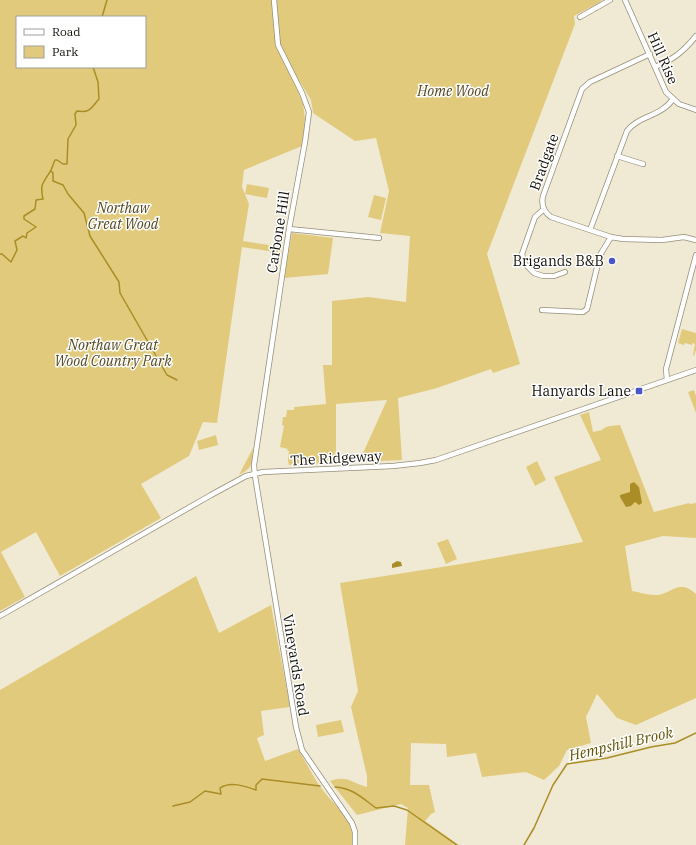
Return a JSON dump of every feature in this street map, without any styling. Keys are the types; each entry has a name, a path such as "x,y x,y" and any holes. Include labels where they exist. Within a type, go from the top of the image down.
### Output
{"street":[{"name":"Carbone Hill","path":"255,473 254,465 260,417 288,229 306,142 309,112 302,93 278,45 274,0"},
{"path":"580,17 610,0"},
{"name":"Hill Rise","path":"625,0 664,88 673,99 682,106 696,110"},
{"path":"655,67 677,56 696,36"},
{"name":"Bradgate","path":"650,54 590,82 582,89 543,196 542,204 544,209 551,217 611,237 632,240 662,240 680,238 696,240"},
{"path":"590,230 625,135 629,128 664,109 673,99"},
{"path":"618,156 643,164"},
{"path":"544,209 535,217 522,254 524,263 534,273 543,276 554,276 565,272"},
{"path":"288,229 379,238"},
{"path":"542,310 583,312 587,309 600,255 611,237"},
{"path":"667,380 666,369 696,255"},
{"name":"The Ridgeway","path":"0,616 246,476 255,473 393,466 431,461 696,370"},
{"name":"Vineyards Road","path":"255,473 296,727 302,750 352,823 355,832 355,845"}],"green space":[{"name":"Northaw Great Wood","path":"0,0 602,0 574,16 575,24 487,254 520,364 493,373 491,369 437,388 398,398 402,460 359,462 387,400 336,404 336,463 289,465 288,449 280,447 284,426 282,425 283,417 286,417 287,410 294,410 294,407 326,404 323,365 332,365 332,301 368,297 406,302 410,236 380,233 389,191 376,138 355,141 313,113 311,100 280,49 303,104 305,119 302,146 244,170 242,187 249,204 243,241 282,247 281,253 242,247 217,423 203,422 189,456 141,484 161,518 60,576 36,532 1,552 25,597 0,611"},
{"path":"247,184 269,188 267,198 245,194"},
{"path":"374,195 386,198 381,220 368,217"},
{"path":"292,233 333,238 328,274 284,278"},
{"path":"682,329 696,333 696,350 694,356 695,344 692,343 692,345 685,343 684,345 678,343"},
{"path":"694,390 696,396 696,413 688,392"},
{"path":"589,412 593,432 602,430 608,426 620,425 654,512 689,503 696,503 696,538 663,536 625,546 632,591 649,595 660,595 674,588 684,587 690,589 696,594 696,698 636,725 617,718 597,694 586,717 591,743 567,750 559,766 544,780 526,772 482,777 476,753 447,757 446,744 411,743 410,785 429,785 435,812 425,821 459,845 405,845 408,808 401,804 357,815 330,781 345,779 367,787 367,776 351,707 358,691 340,583 461,564 583,542 554,477 601,460 580,415"},
{"path":"216,435 218,445 199,450 197,441"},
{"path":"253,448 250,467 239,475"},
{"path":"537,461 546,480 535,486 526,467"},
{"path":"448,539 457,559 446,564 437,543"},
{"path":"196,576 219,633 271,605 290,707 261,711 264,735 257,738 265,761 298,749 327,796 348,821 351,828 352,845 0,845 0,690"},
{"path":"341,720 344,732 318,737 316,725"}],"shaded area":[{"path":"634,482 639,487 642,503 639,505 635,502 631,506 626,507 620,495 630,492 630,484"},
{"path":"397,561 401,562 402,566 392,568 392,564"}],"waterway":[{"path":"102,16 107,0"},
{"path":"0,254 11,262 17,250 15,241 23,236 26,238 27,233 36,227 24,219 24,216 35,209 36,200 43,199 42,185 51,171 55,160 63,164 67,164 68,139 76,125 75,114 77,111 90,110 99,99 98,82 93,68"},
{"path":"51,171 53,173 53,181 63,185 68,194 84,213 90,236 119,282 120,293 167,375 177,380"},
{"name":"Hempshill Brook","path":"524,845 534,828 553,785 567,764 607,758 651,747 675,743 696,733"},
{"path":"173,806 190,802 205,791 221,794 220,788 228,785 242,786 256,790 256,785 262,779 320,786"},
{"path":"335,787 352,791 376,808 394,806 407,810 457,845"}],"place":[{"name":"Brigands B&B","path":"612,261"},
{"name":"Hanyards Lane","path":"639,391"}],"park label":[{"name":"Home Wood","path":"453,91"},
{"name":"Northaw Great Wood Country Park","path":"113,354"}]}
